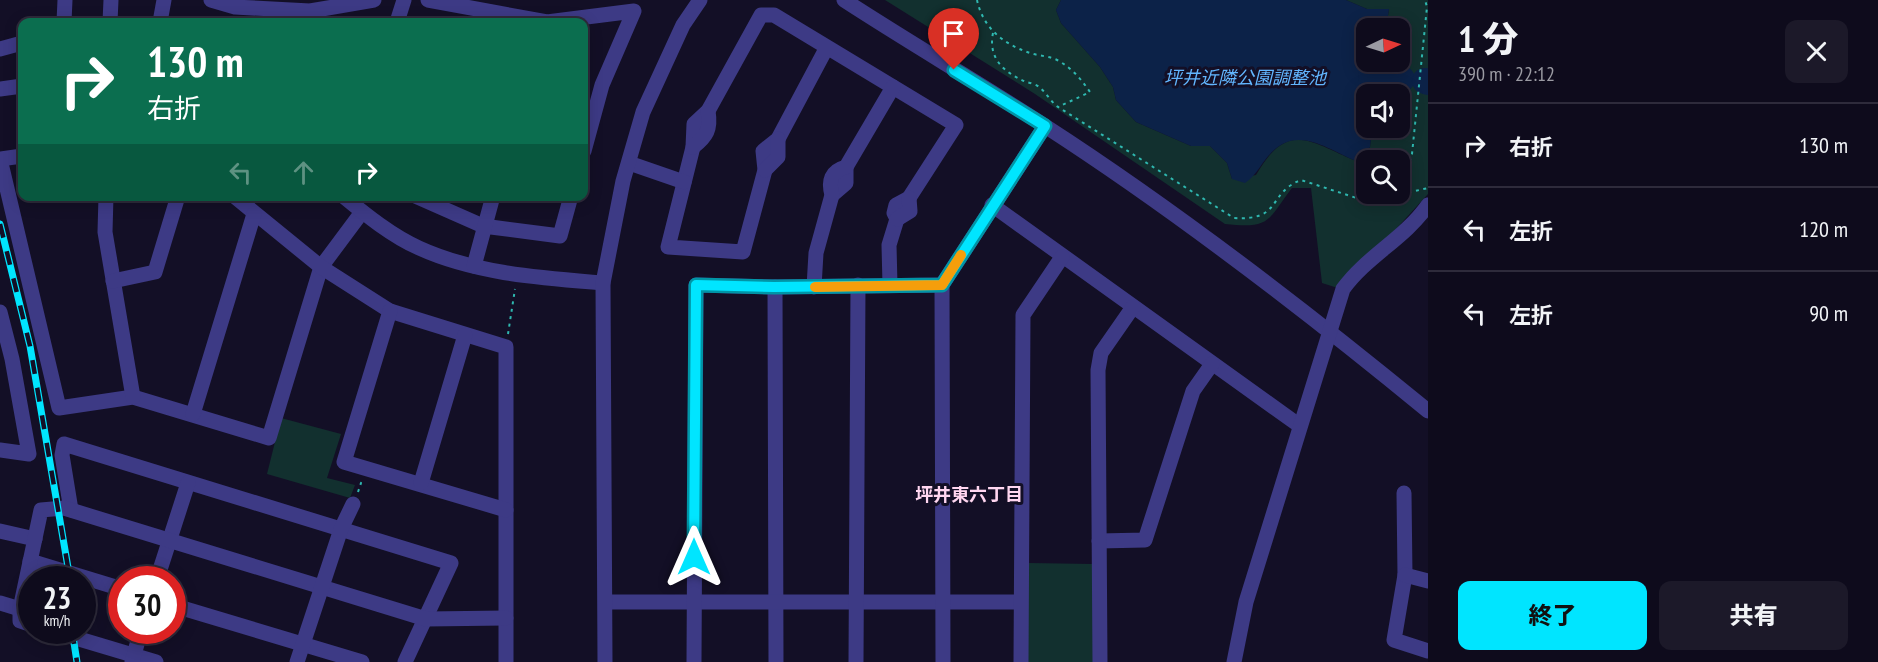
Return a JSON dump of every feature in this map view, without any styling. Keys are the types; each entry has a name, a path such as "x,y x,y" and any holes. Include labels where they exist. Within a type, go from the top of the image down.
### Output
{"street":[{"path":"64,0 64,18"},
{"path":"110,18 111,0"},
{"path":"160,18 164,0"},
{"path":"211,0 235,7 308,17 374,0"},
{"path":"398,18 404,0"},
{"path":"428,0 478,16 502,18"},
{"path":"606,662 603,284 628,163 643,112 683,25 700,0"},
{"path":"844,0 1045,126 1160,205 1330,331 1428,411"},
{"path":"581,18 634,11 602,85 588,136"},
{"path":"827,47 778,139 778,157 765,170 743,252 668,248 693,147 709,130 708,111 761,15 774,15 827,47 893,87 956,125 909,198 910,212 897,219 889,245 890,285"},
{"path":"0,49 18,44"},
{"path":"0,89 18,87"},
{"path":"813,287 816,253 832,195 846,183 846,167 893,87"},
{"path":"943,662 942,285 1045,126"},
{"path":"18,157 0,159 59,408 134,397 269,438 321,267 362,212"},
{"path":"628,163 684,182"},
{"path":"106,201 105,232 134,397"},
{"path":"113,281 155,272 176,201"},
{"path":"240,201 321,267 390,311 506,347 506,662"},
{"path":"349,201 362,212 419,248 474,266 516,275 603,284"},
{"path":"424,201 483,226 560,236 570,201"},
{"path":"474,266 491,201"},
{"path":"1234,662 1246,602 1343,289 1356,271 1414,225 1428,205"},
{"path":"992,206 1300,426"},
{"path":"194,414 254,214"},
{"path":"1021,662 1023,315 1062,257"},
{"path":"694,662 696,285 813,287 942,285"},
{"path":"856,662 858,285"},
{"path":"774,287 776,662"},
{"path":"1100,662 1099,361 1101,353 1133,307"},
{"path":"390,311 344,462 506,510"},
{"path":"0,312 12,359 29,454 0,450"},
{"path":"421,483 465,335"},
{"path":"1099,541 1145,540 1193,391 1212,364"},
{"path":"72,510 62,455 64,444 451,563 405,662"},
{"path":"161,566 189,483"},
{"path":"1404,493 1405,576 1395,640 1428,651"},
{"path":"297,662 341,529 353,504"},
{"path":"29,566 41,510 64,508 426,619 506,618"},
{"path":"0,531 35,539"},
{"path":"30,561 108,585"},
{"path":"1405,576 1428,580"},
{"path":"606,602 1020,602"},
{"path":"0,603 18,608"},
{"path":"186,609 362,662"},
{"path":"90,644 132,658 156,662"}],"path":[{"path":"977,0 980,15 993,33 1014,47 1056,59 1078,75 1090,92 1058,107"},
{"path":"1410,160 1427,7 1425,0"},
{"path":"993,33 991,44 996,61 1013,76 1039,87 1046,98 1058,107 1234,218 1262,216 1274,208 1282,190 1301,180 1356,199"},
{"path":"1410,192 1428,188"},
{"path":"506,347 516,283"}],"green space":[{"path":"885,0 1061,0 1056,10 1061,23 1100,67 1113,87 1116,100 1136,122 1191,146 1210,146 1227,163 1232,179 1256,175 1279,147 1290,141 1301,140 1313,142 1356,161 1356,204 1410,204 1410,150 1367,150 1370,147 1371,138 1410,138 1410,84 1379,84 1380,72 1410,72 1410,18 1388,18 1389,9 1367,9 1346,0 1428,0 1428,194 1341,289 1322,283 1311,188 1292,188 1272,215 1260,223 1225,224 1035,94"},
{"path":"281,418 341,434 327,478 355,485 350,498 267,474"},
{"path":"1028,563 1093,564 1094,662 1028,662"}],"water":[{"name":"坪井近隣公園調整池","path":"1061,0 1346,0 1367,9 1389,9 1388,18 1356,18 1356,72 1380,72 1379,84 1356,84 1356,138 1371,138 1370,147 1367,150 1356,150 1356,161 1314,142 1293,140 1273,151 1245,183 1232,179 1227,163 1210,146 1191,146 1136,122 1116,100 1113,87 1100,67 1061,23 1056,10"}],"waterway":[{"path":"1371,76 1402,79"}],"railway":[{"path":"0,224 30,346 68,566"},
{"path":"74,644 77,662"}],"slow traffic":[{"path":"815,287 942,285 961,255"}],"district":[{"name":"坪井東六丁目","path":"969,494"}],"route":[{"path":"694,557 696,285 774,287 942,285 1045,126 954,70"}]}
